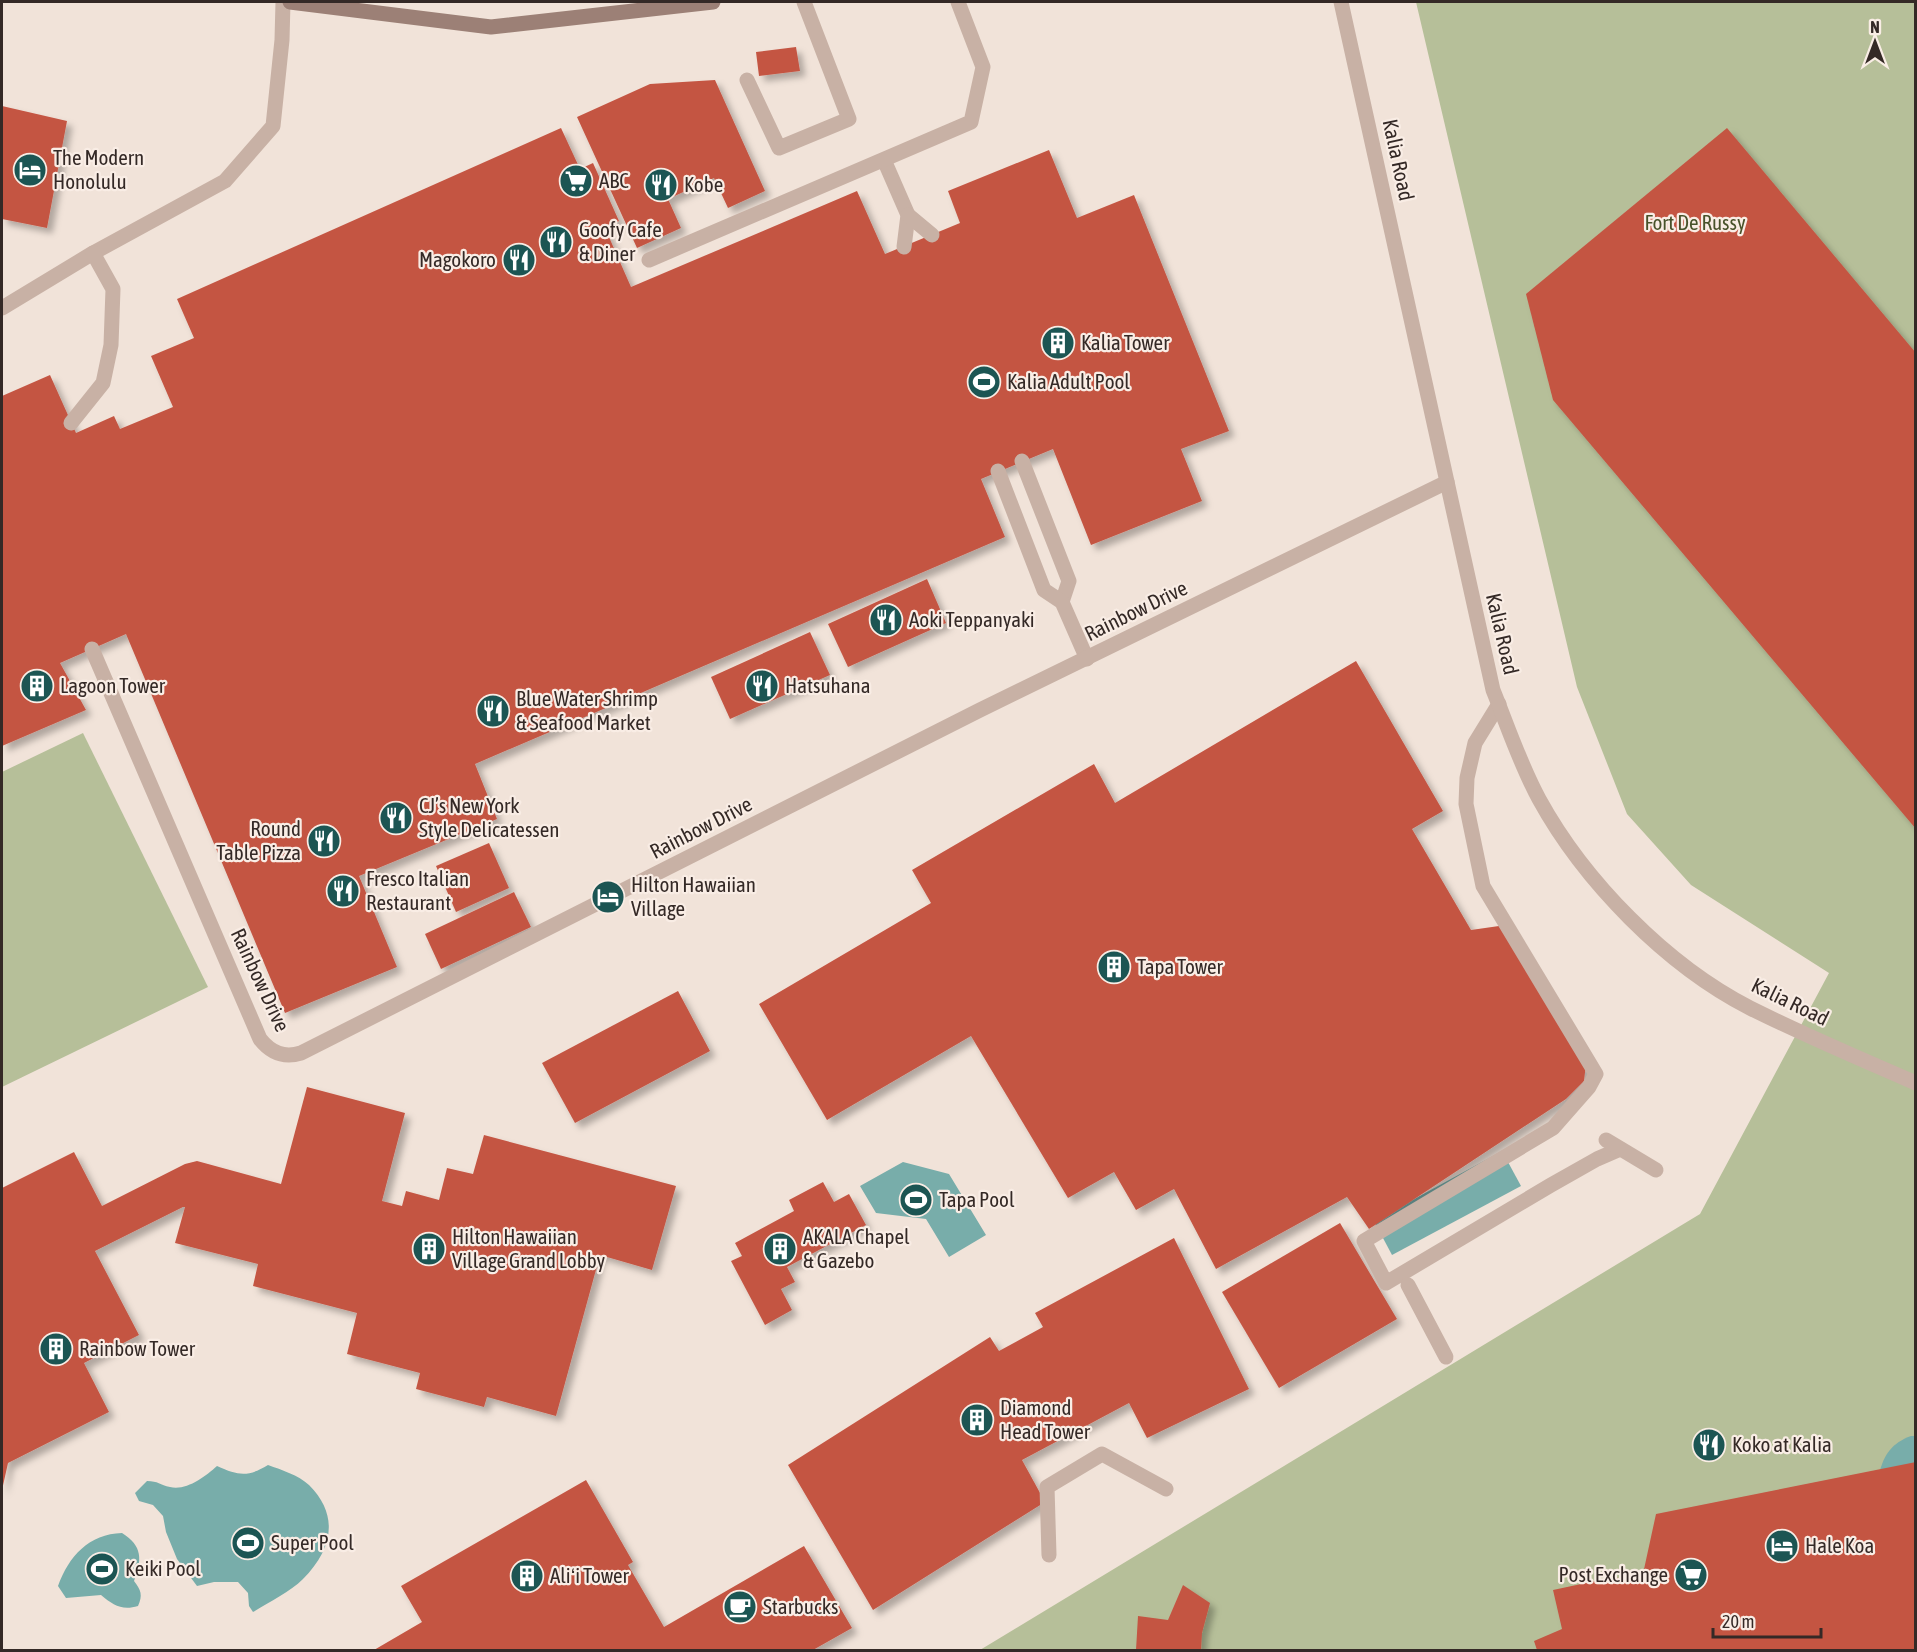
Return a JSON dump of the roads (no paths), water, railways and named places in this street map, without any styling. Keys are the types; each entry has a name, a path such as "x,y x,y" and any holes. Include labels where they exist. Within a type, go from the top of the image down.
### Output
{"main road":[{"path":"290,2 491,27 713,2"}],"street":[{"path":"2,308 93,253 225,181 273,126 282,40 283,2"},
{"path":"747,80 779,148 849,119 804,2"},
{"path":"649,260 971,122 983,67 958,2"},
{"name":"Kalia Road","path":"1341,2 1493,690 1514,746 1539,800 1571,850 1609,897 1651,939 1698,975 1749,1007 1916,1083"},
{"path":"884,160 908,215 932,235"},
{"path":"904,247 908,215"},
{"path":"71,423 103,383 111,345 113,289 93,253"},
{"path":"1022,461 1069,581 1062,602"},
{"path":"998,471 1044,590 1062,602 1087,659"},
{"name":"Rainbow Drive","path":"92,649 260,1039 271,1050 289,1056 301,1053 980,710 1447,482"},
{"path":"1499,704 1475,742 1467,778 1466,804 1483,886 1596,1074 1589,1087 1553,1128 1364,1242 1386,1283 1551,1185 1620,1149"},
{"path":"1606,1140 1656,1170"},
{"path":"1408,1285 1446,1357"},
{"path":"1049,1555 1047,1487 1102,1454 1166,1489"}],"water":[{"path":"1502,1151 1521,1186 1392,1255 1374,1221"},
{"name":"Tapa Pool","path":"903,1162 949,1174 986,1235 949,1257 926,1219 876,1213 860,1186"},
{"path":"1911,1436 1915,1436 1915,1514 1879,1474 1890,1450"},
{"name":"Super Pool","path":"268,1465 295,1476 309,1485 325,1509 328,1533 321,1556 303,1579 286,1593 253,1612 249,1606 248,1593 238,1582 214,1582 197,1586 177,1559 166,1532 163,1516 153,1505 139,1501 135,1493 147,1481 176,1488 189,1485 217,1466 243,1474 255,1472"},
{"name":"Keiki Pool","path":"122,1533 134,1543 139,1554 134,1581 140,1593 138,1606 127,1608 118,1606 101,1595 66,1598 58,1586 74,1556 90,1542 100,1537"}],"place":[{"name":"The Modern Honolulu","path":"30,170"},
{"name":"ABC","path":"576,181"},
{"name":"Kobe","path":"661,185"},
{"name":"Goofy Cafe & Diner","path":"556,242"},
{"name":"Magokoro","path":"519,260"},
{"name":"Kalia Tower","path":"1058,343"},
{"name":"Kalia Adult Pool","path":"984,382"},
{"name":"Aoki Teppanyaki","path":"886,620"},
{"name":"Lagoon Tower","path":"37,686"},
{"name":"Hatsuhana","path":"762,686"},
{"name":"Blue Water Shrimp & Seafood Market","path":"493,711"},
{"name":"CJ’s New York Style Delicatessen","path":"396,818"},
{"name":"Round Table Pizza","path":"324,841"},
{"name":"Fresco Italian Restaurant","path":"343,891"},
{"name":"Hilton Hawaiian Village","path":"608,897"},
{"name":"Tapa Tower","path":"1114,967"},
{"name":"Tapa Pool","path":"916,1200"},
{"name":"Hilton Hawaiian Village Grand Lobby","path":"429,1249"},
{"name":"AKALA Chapel & Gazebo","path":"780,1249"},
{"name":"Rainbow Tower","path":"56,1349"},
{"name":"Diamond Head Tower","path":"977,1420"},
{"name":"Koko at Kalia","path":"1709,1445"},
{"name":"Super Pool","path":"248,1543"},
{"name":"Hale Koa","path":"1782,1546"},
{"name":"Keiki Pool","path":"102,1569"},
{"name":"Post Exchange","path":"1691,1575"},
{"name":"Aliʻi Tower","path":"527,1576"},
{"name":"Starbucks","path":"740,1607"}],"park label":[{"name":"Fort De Russy","path":"1695,223"}]}
